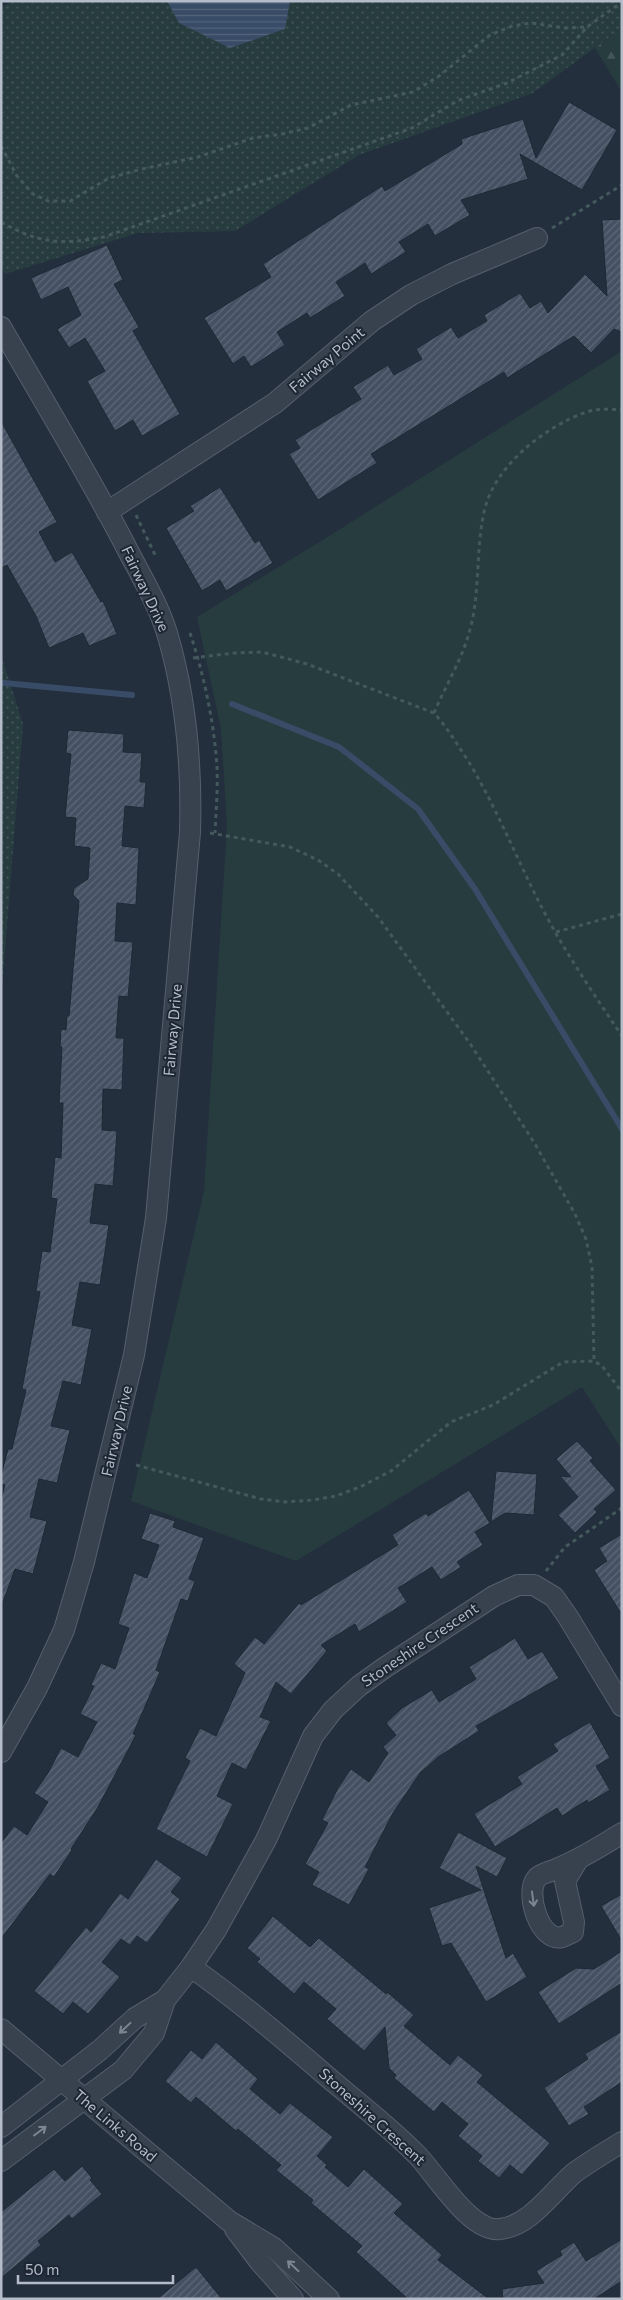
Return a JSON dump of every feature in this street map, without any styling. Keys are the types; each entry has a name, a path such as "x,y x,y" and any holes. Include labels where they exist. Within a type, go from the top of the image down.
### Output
{"street":[{"name":"Fairway Point","path":"107,512 276,403 372,321 412,295 452,274 537,238"},
{"name":"Fairway Drive","path":"1,327 107,512 150,594 166,632 174,661 190,757 190,832 156,1218 134,1355 84,1562 64,1630 37,1688 1,1752"},
{"path":"534,1585 554,1597 622,1706"},
{"name":"Stoneshire Crescent","path":"1,2161 123,2070 154,2033 165,2000 191,1967 216,1930 266,1840 313,1736 333,1710 359,1686 384,1668 494,1596 518,1586 534,1585"},
{"path":"577,1861 622,1833"},
{"name":"Stoneshire Crescent","path":"191,1967 240,2002 392,2131 418,2156 472,2220 484,2228 497,2230 511,2228 526,2219 575,2173 622,2142"},
{"name":"Stoneshire Crescent","path":"1,2127 100,2050 135,2018 165,2000"},
{"name":"The Links Road","path":"1,2030 229,2221 274,2248 328,2299"},
{"name":"The Links Road","path":"229,2221 260,2262 292,2299"}],"path":[{"path":"1,222 44,241 74,243 104,237 412,128 457,101 507,83 562,56 587,27 622,2"},
{"path":"1,146 17,176 33,194 48,202 70,201 109,178 142,169 198,158 253,138 308,128 351,105 413,92 439,76 490,35 512,26 531,23 565,28 587,27"},
{"path":"537,238 622,185"},
{"path":"434,713 470,632 486,506 496,484 513,461 533,441 560,424 585,412 604,409 622,410"},
{"path":"174,661 234,653 262,652 307,664 434,713 445,724 489,796 536,897 576,968 622,1036"},
{"path":"190,832 215,833 290,847 318,860 338,874 378,917 471,1045 536,1144 575,1214 586,1239 592,1267 594,1361"},
{"path":"556,932 622,914"},
{"path":"136,1465 261,1499 285,1502 313,1500 336,1496 362,1486 391,1471 451,1422 493,1405 563,1362 594,1361 602,1366 622,1392"},
{"path":"534,1585 565,1547 622,1508"}],"green space":[{"path":"13,1 622,1 622,28 533,93 359,155 235,231 138,233 5,274 1,267 1,8"},
{"path":"622,28 622,92 595,48"},
{"path":"622,351 622,1450 582,1387 296,1561 131,1501 204,1191 227,827 221,729 197,617"},
{"path":"1,655 23,724 1,1001"}],"water":[{"path":"167,1 290,1 285,29 230,48 179,23"}],"building":[{"path":"569,102 617,130 582,190 520,154 528,179 461,200 470,215 435,236 428,224 399,242 406,252 371,274 365,263 336,282 345,296 310,318 307,313 277,332 285,345 251,367 244,356 233,364 204,318 271,277 263,264 382,186 385,191 462,144 461,139 523,119 536,158"},
{"path":"622,219 622,332 614,329 591,353 574,336 507,378 504,372 371,454 377,463 318,500 289,454 300,448 295,440 361,399 353,387 388,365 394,375 422,359 416,349 451,327 458,338 487,321 484,315 520,293 530,308 541,301 548,313 585,274 607,296 602,220"},
{"path":"107,245 123,280 114,284 139,327 133,331 180,414 142,436 133,420 115,431 87,381 105,371 85,338 69,348 57,329 81,315 68,287 41,300 31,278"},
{"path":"1,421 57,522 39,532 55,562 72,552 101,602 103,601 117,634 89,646 83,633 49,648 36,616 7,565 1,568"},
{"path":"220,487 255,543 259,540 273,563 226,591 220,580 202,591 166,528 194,511 190,506"},
{"path":"68,730 124,734 123,752 142,753 140,782 146,782 144,808 125,806 122,846 139,848 136,905 117,903 115,941 133,942 128,997 119,996 116,1038 124,1038 122,1090 103,1089 102,1130 117,1131 113,1186 95,1184 90,1223 109,1225 100,1285 80,1282 72,1325 92,1329 81,1385 63,1381 51,1426 70,1430 57,1483 39,1479 30,1517 47,1521 33,1574 15,1569 3,1602 1,1602 1,1500 5,1485 1,1484 1,1476 8,1449 12,1449 26,1390 22,1389 40,1292 36,1291 42,1251 50,1252 57,1199 51,1198 55,1157 61,1158 63,1103 59,1103 61,1029 66,1030 67,1016 69,1016 79,901 73,895 74,888 88,879 90,848 74,846 76,818 65,817 71,754 66,753"},
{"path":"577,1441 593,1458 590,1461 616,1490 594,1509 597,1512 575,1533 558,1515 578,1497 560,1476 571,1477 556,1459"},
{"path":"496,1471 537,1474 534,1515 505,1513 491,1522"},
{"path":"469,1490 490,1523 475,1532 483,1545 457,1562 461,1567 441,1580 432,1567 398,1588 407,1602 359,1632 355,1624 321,1645 327,1651 291,1694 276,1682 260,1717 271,1721 246,1770 232,1763 217,1796 233,1804 207,1857 156,1829 190,1761 185,1758 200,1728 216,1736 245,1673 234,1664 255,1637 264,1644 299,1603 301,1605 398,1545 392,1535 426,1513 428,1516"},
{"path":"150,1513 175,1521 173,1527 204,1538 189,1579 195,1581 188,1601 181,1599 156,1670 160,1672 133,1734 136,1735 98,1807 54,1877 50,1874 1,1939 1,1843 14,1826 27,1835 48,1802 34,1793 48,1773 61,1748 78,1757 97,1722 80,1714 94,1686 91,1685 101,1663 115,1669 129,1628 118,1624 134,1573 147,1578 159,1545 141,1539"},
{"path":"622,1534 622,1615 594,1570 607,1561 599,1548"},
{"path":"515,1638 528,1659 542,1651 559,1678 476,1726 479,1731 438,1757 420,1773 393,1813 365,1867 369,1869 349,1905 312,1885 319,1872 305,1864 328,1823 322,1820 338,1788 351,1769 369,1782 388,1753 383,1747 396,1735 386,1723 402,1708 432,1690 439,1702 476,1679 469,1667"},
{"path":"590,1722 610,1758 596,1766 610,1790 588,1803 587,1800 562,1816 557,1808 495,1847 474,1814 522,1784 517,1777 558,1751 553,1744"},
{"path":"458,1832 507,1858 497,1877 476,1866 506,1958 513,1953 527,1977 486,2002 451,1943 442,1946 429,1908 481,1890 439,1868"},
{"path":"156,1859 182,1878 171,1892 180,1899 147,1943 137,1936 130,1945 121,1939 102,1962 120,1977 88,2014 73,2002 63,2014 34,1991 86,1927 91,1932 120,1893 128,1899"},
{"path":"622,1894 622,1941 601,1906"},
{"path":"273,1916 310,1947 319,1938 386,1994 387,1992 414,2015 404,2026 450,2065 458,2055 483,2075 477,2082 550,2143 522,2175 510,2165 499,2178 478,2161 482,2156 458,2136 468,2124 442,2102 434,2112 394,2078 396,2075 389,2068 385,2027 364,2051 327,2019 336,2009 304,1982 294,1994 257,1962 260,1959 247,1948"},
{"path":"622,1951 622,1983 559,2024 538,1992 576,1968 594,1969"},
{"path":"622,2031 622,2082 584,2107 589,2114 569,2126 544,2088 588,2059 585,2054"},
{"path":"216,2042 258,2079 250,2089 280,2114 290,2103 333,2137 317,2156 327,2165 325,2167 348,2187 364,2169 403,2204 394,2213 442,2255 438,2260 489,2299 408,2299 356,2252 362,2246 311,2203 313,2200 276,2170 281,2165 238,2129 236,2131 196,2097 191,2103 165,2081 191,2050 202,2059"},
{"path":"82,2166 92,2178 90,2180 102,2194 72,2219 69,2215 38,2241 41,2245 1,2278 1,2212 54,2169 65,2181"},
{"path":"622,2239 622,2281 594,2299 503,2299 502,2289 544,2283 536,2271 562,2255 560,2251 574,2242 586,2261"},
{"path":"196,2267 222,2299 157,2299"}],"waterway":[{"path":"4,683 132,695"},
{"path":"232,704 339,747 418,809 475,889 622,1129"}]}
